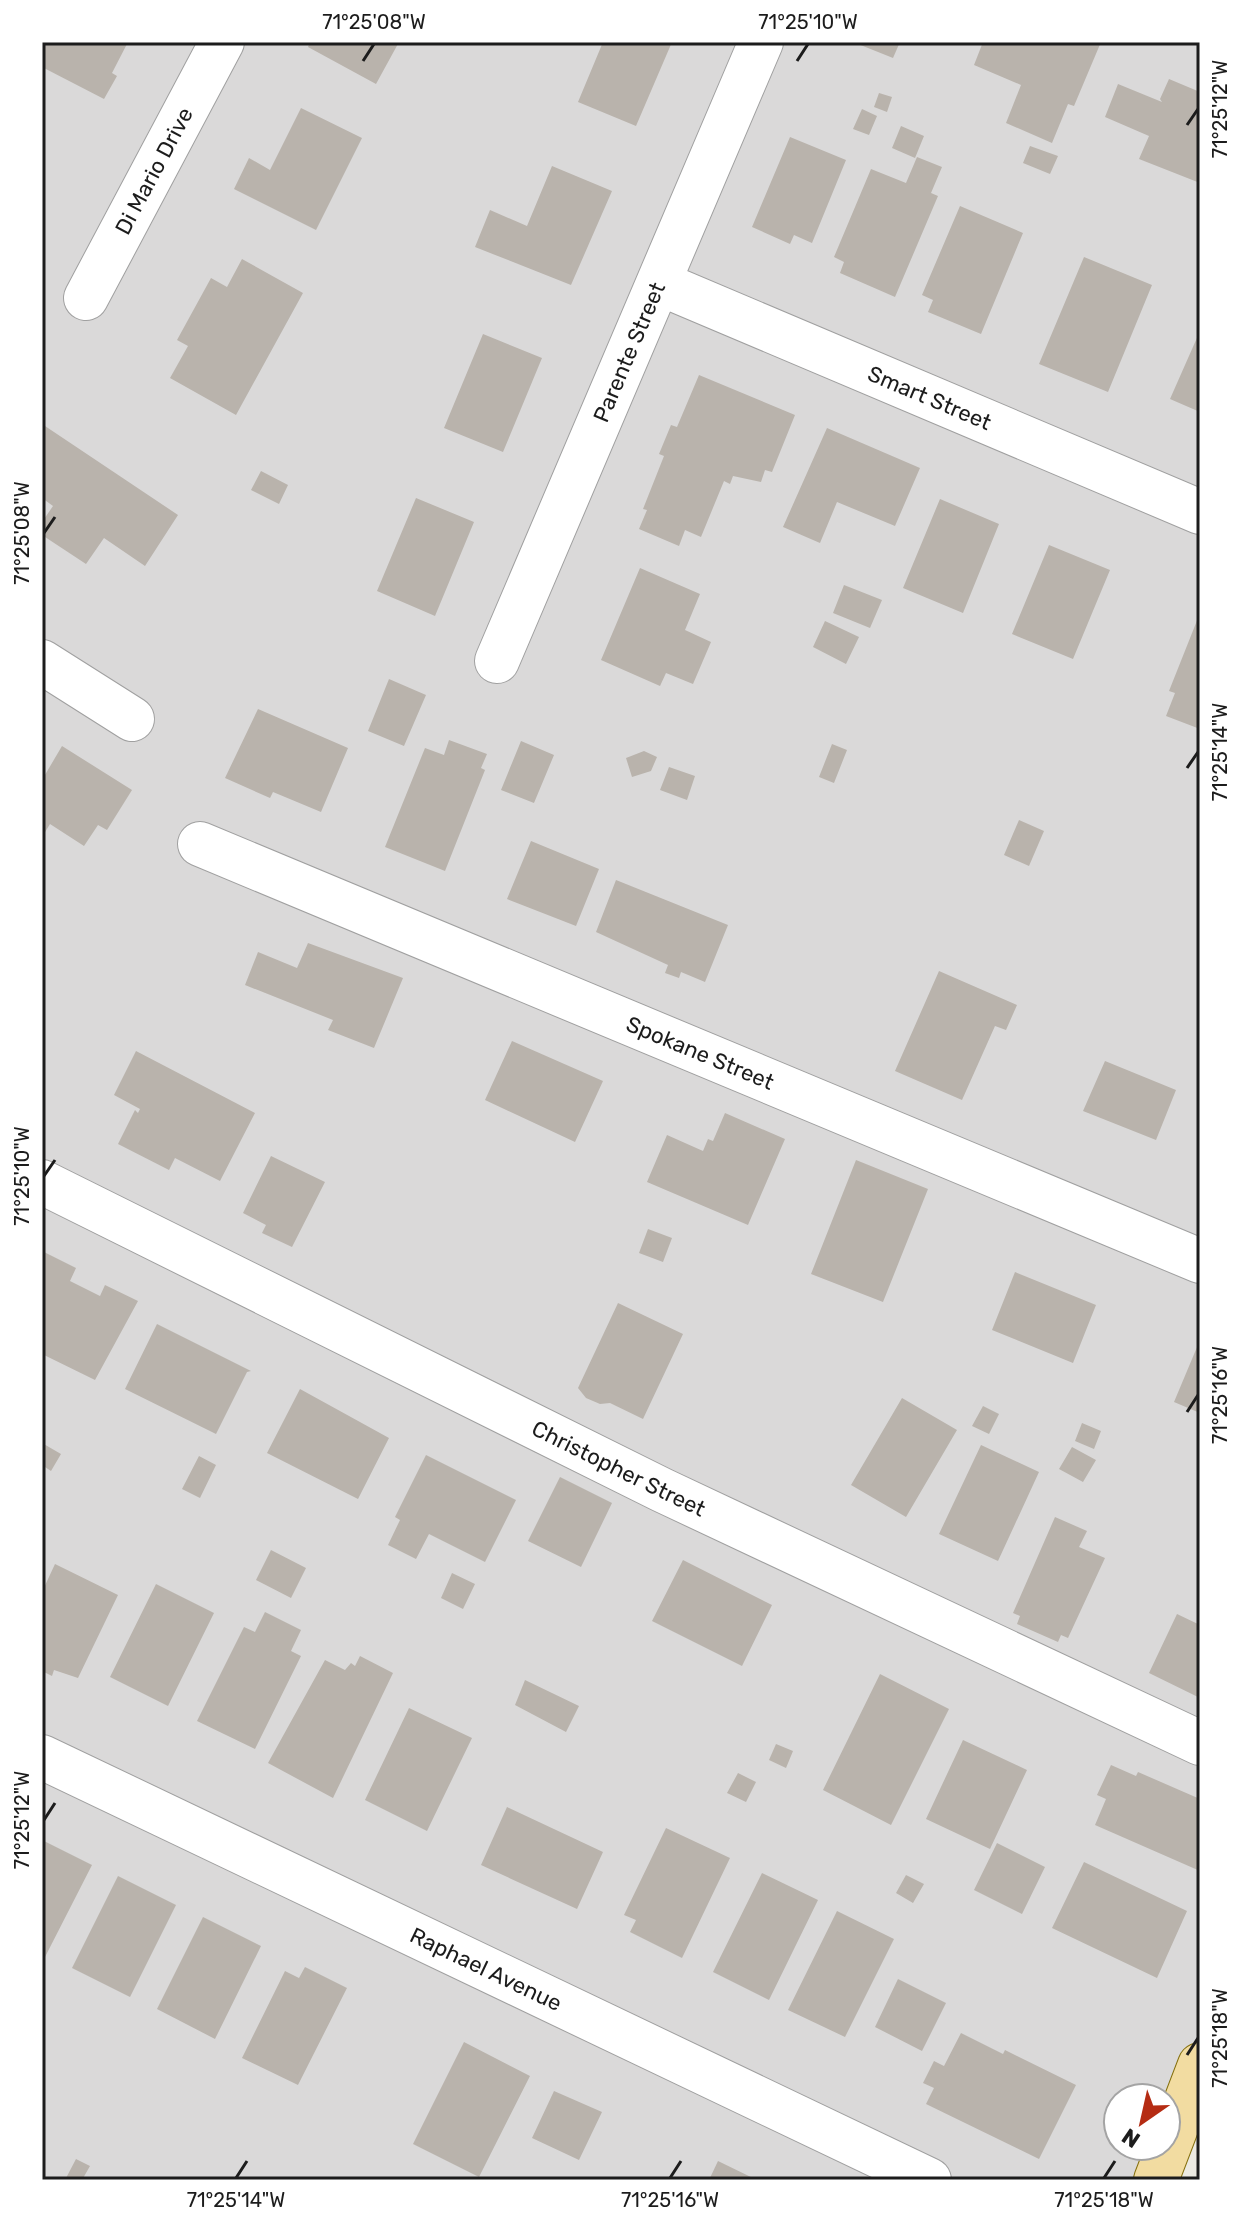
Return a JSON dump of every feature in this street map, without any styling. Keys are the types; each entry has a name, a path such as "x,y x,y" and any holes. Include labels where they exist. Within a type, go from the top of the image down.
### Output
{"main road":[{"path":"1156,2180 1200,2065"}],"street":[{"name":"Di Mario Drive","path":"86,298 222,42"},
{"name":"Parente Street","path":"497,661 761,42"},
{"name":"Smart Street","path":"659,283 1200,512"},
{"path":"42,662 132,719"},
{"name":"Spokane Street","path":"200,844 1200,1261"},
{"name":"Christopher Street","path":"42,1182 662,1490 1200,1743"},
{"name":"Raphael Avenue","path":"42,1757 929,2180"}],"shaded area":[{"path":"42,42 1200,42 1200,2063 1182,2109 1182,2082 1102,2082 1102,2162 1161,2162 1154,2180 42,2180"}],"building":[{"path":"42,42 128,42 112,73 117,76 104,99 42,67"},
{"path":"310,42 399,42 376,84 308,47"},
{"path":"603,42 672,42 636,126 578,102"},
{"path":"853,42 900,42 893,58"},
{"path":"983,42 1101,42 1074,106 1068,104 1052,143 1006,123 1021,85 974,65"},
{"path":"1169,79 1200,92 1200,183 1139,159 1149,136 1105,117 1118,84 1162,102 1160,99"},
{"path":"879,93 892,97 887,112 874,107"},
{"path":"301,108 362,138 316,230 234,189 249,158 270,170"},
{"path":"862,109 877,116 869,135 853,129"},
{"path":"901,126 924,136 915,158 892,148"},
{"path":"790,137 846,160 812,243 794,235 790,244 752,227"},
{"path":"1030,146 1058,156 1050,174 1023,163"},
{"path":"917,157 942,167 931,193 938,196 895,297 840,273 844,262 834,257 871,169 906,183"},
{"path":"552,166 612,191 571,285 475,247 490,210 527,226"},
{"path":"960,206 1023,233 981,334 928,312 933,300 922,295"},
{"path":"1084,257 1152,285 1108,392 1039,364"},
{"path":"242,259 303,293 236,415 170,378 188,346 177,340 211,278 227,287"},
{"path":"1200,331 1200,412 1170,399"},
{"path":"483,334 542,358 503,452 444,428"},
{"path":"699,375 795,415 772,472 765,470 761,482 733,476 730,484 724,481 701,537 685,530 679,546 639,529 647,510 643,509 664,456 659,454 671,425 677,427"},
{"path":"42,424 178,515 145,566 104,538 86,564 42,535 42,522 53,506 42,498"},
{"path":"827,428 920,468 895,526 837,502 820,543 783,527"},
{"path":"261,471 288,485 279,504 251,490"},
{"path":"416,498 474,522 435,616 377,591"},
{"path":"940,499 999,524 963,613 903,588"},
{"path":"1049,545 1110,570 1073,659 1012,634"},
{"path":"640,568 700,594 685,630 711,642 693,684 666,673 660,686 601,660"},
{"path":"844,585 882,600 870,628 833,613"},
{"path":"1200,613 1200,729 1166,716 1175,693 1169,691"},
{"path":"825,621 859,637 846,664 813,647"},
{"path":"389,679 426,695 404,746 368,731"},
{"path":"258,709 348,748 321,812 273,792 270,798 225,778"},
{"path":"449,740 487,754 481,768 485,770 445,871 385,847 425,748 444,755"},
{"path":"521,741 554,755 534,803 501,790"},
{"path":"832,744 847,750 834,783 819,777"},
{"path":"62,746 132,790 107,830 98,825 84,846 50,824 42,837 42,780"},
{"path":"644,751 657,757 651,771 632,777 626,758"},
{"path":"669,767 695,776 687,800 660,790"},
{"path":"1019,820 1044,831 1029,866 1004,855"},
{"path":"531,841 599,869 576,926 507,899"},
{"path":"616,880 728,925 705,982 681,972 679,978 665,973 668,965 596,932"},
{"path":"308,943 403,978 374,1048 328,1030 333,1020 245,985 258,952 297,968"},
{"path":"939,971 1017,1005 1006,1030 995,1026 962,1100 895,1071"},
{"path":"512,1041 603,1081 575,1142 485,1100"},
{"path":"136,1051 255,1113 220,1181 175,1158 169,1170 118,1144 135,1110 138,1113 140,1109 114,1095"},
{"path":"1105,1061 1176,1090 1156,1140 1083,1111"},
{"path":"725,1113 785,1139 748,1225 647,1182 667,1135 703,1151 708,1139 713,1141"},
{"path":"271,1156 325,1182 292,1247 262,1233 266,1225 243,1213"},
{"path":"856,1160 928,1189 883,1302 811,1274"},
{"path":"648,1229 672,1238 663,1262 639,1253"},
{"path":"44,1252 76,1268 70,1281 100,1296 105,1285 138,1301 95,1380 42,1354"},
{"path":"1015,1272 1096,1305 1073,1363 992,1330"},
{"path":"618,1303 683,1334 643,1419 610,1403 600,1404 586,1398 578,1388"},
{"path":"157,1324 251,1371 247,1372 216,1434 125,1389"},
{"path":"1200,1340 1200,1413 1174,1402"},
{"path":"300,1389 389,1438 358,1499 267,1453"},
{"path":"902,1398 957,1430 906,1517 851,1485"},
{"path":"983,1406 999,1414 989,1434 972,1426"},
{"path":"1082,1423 1101,1431 1094,1449 1075,1441"},
{"path":"42,1443 61,1454 51,1471 42,1465"},
{"path":"981,1445 1039,1472 998,1561 939,1534"},
{"path":"1072,1447 1096,1460 1083,1482 1059,1469"},
{"path":"426,1455 516,1500 485,1562 429,1534 416,1559 388,1545 400,1520 395,1517"},
{"path":"199,1456 216,1465 200,1498 182,1489"},
{"path":"560,1477 612,1503 581,1567 528,1541"},
{"path":"1055,1517 1087,1531 1079,1547 1105,1558 1068,1638 1061,1635 1058,1642 1017,1624 1020,1616 1013,1613"},
{"path":"271,1550 306,1568 291,1598 256,1580"},
{"path":"683,1560 772,1605 742,1666 652,1621"},
{"path":"55,1564 118,1595 78,1678 54,1670 52,1676 42,1671 42,1592"},
{"path":"452,1573 475,1584 463,1609 441,1598"},
{"path":"156,1584 214,1613 168,1706 110,1677"},
{"path":"265,1612 301,1630 291,1651 301,1656 255,1749 197,1721 244,1627 255,1632"},
{"path":"1177,1614 1200,1625 1200,1698 1149,1673"},
{"path":"360,1656 393,1673 333,1798 268,1763 325,1660 345,1670 351,1663 355,1666"},
{"path":"880,1674 949,1709 891,1825 823,1790"},
{"path":"525,1680 579,1706 566,1732 515,1705"},
{"path":"409,1708 472,1738 427,1831 365,1800"},
{"path":"963,1740 1027,1770 990,1849 926,1819"},
{"path":"776,1744 793,1751 786,1768 769,1760"},
{"path":"1111,1765 1136,1776 1138,1772 1200,1799 1200,1871 1095,1825 1106,1799 1097,1795"},
{"path":"738,1773 756,1782 746,1802 727,1793"},
{"path":"507,1807 603,1852 577,1909 481,1865"},
{"path":"666,1828 730,1858 682,1958 630,1932 636,1920 624,1915"},
{"path":"42,1840 92,1865 45,1957 42,1955"},
{"path":"997,1843 1045,1867 1022,1914 974,1890"},
{"path":"1084,1862 1187,1911 1157,1978 1052,1928"},
{"path":"762,1873 818,1900 769,2000 713,1972"},
{"path":"906,1875 924,1884 913,1903 896,1893"},
{"path":"118,1876 176,1905 130,1997 72,1968"},
{"path":"837,1911 894,1939 845,2037 788,2010"},
{"path":"203,1917 261,1946 215,2039 157,2009"},
{"path":"305,1967 347,1988 298,2085 242,2058 285,1971 299,1978"},
{"path":"898,1979 946,2003 922,2051 875,2027"},
{"path":"961,2033 1003,2054 1005,2050 1076,2085 1039,2159 926,2104 934,2088 923,2083 934,2061 944,2066"},
{"path":"464,2042 530,2076 479,2177 413,2144"},
{"path":"554,2091 602,2112 579,2160 532,2138"},
{"path":"76,2159 90,2166 82,2180 65,2180"},
{"path":"718,2161 757,2180 709,2180"}]}
